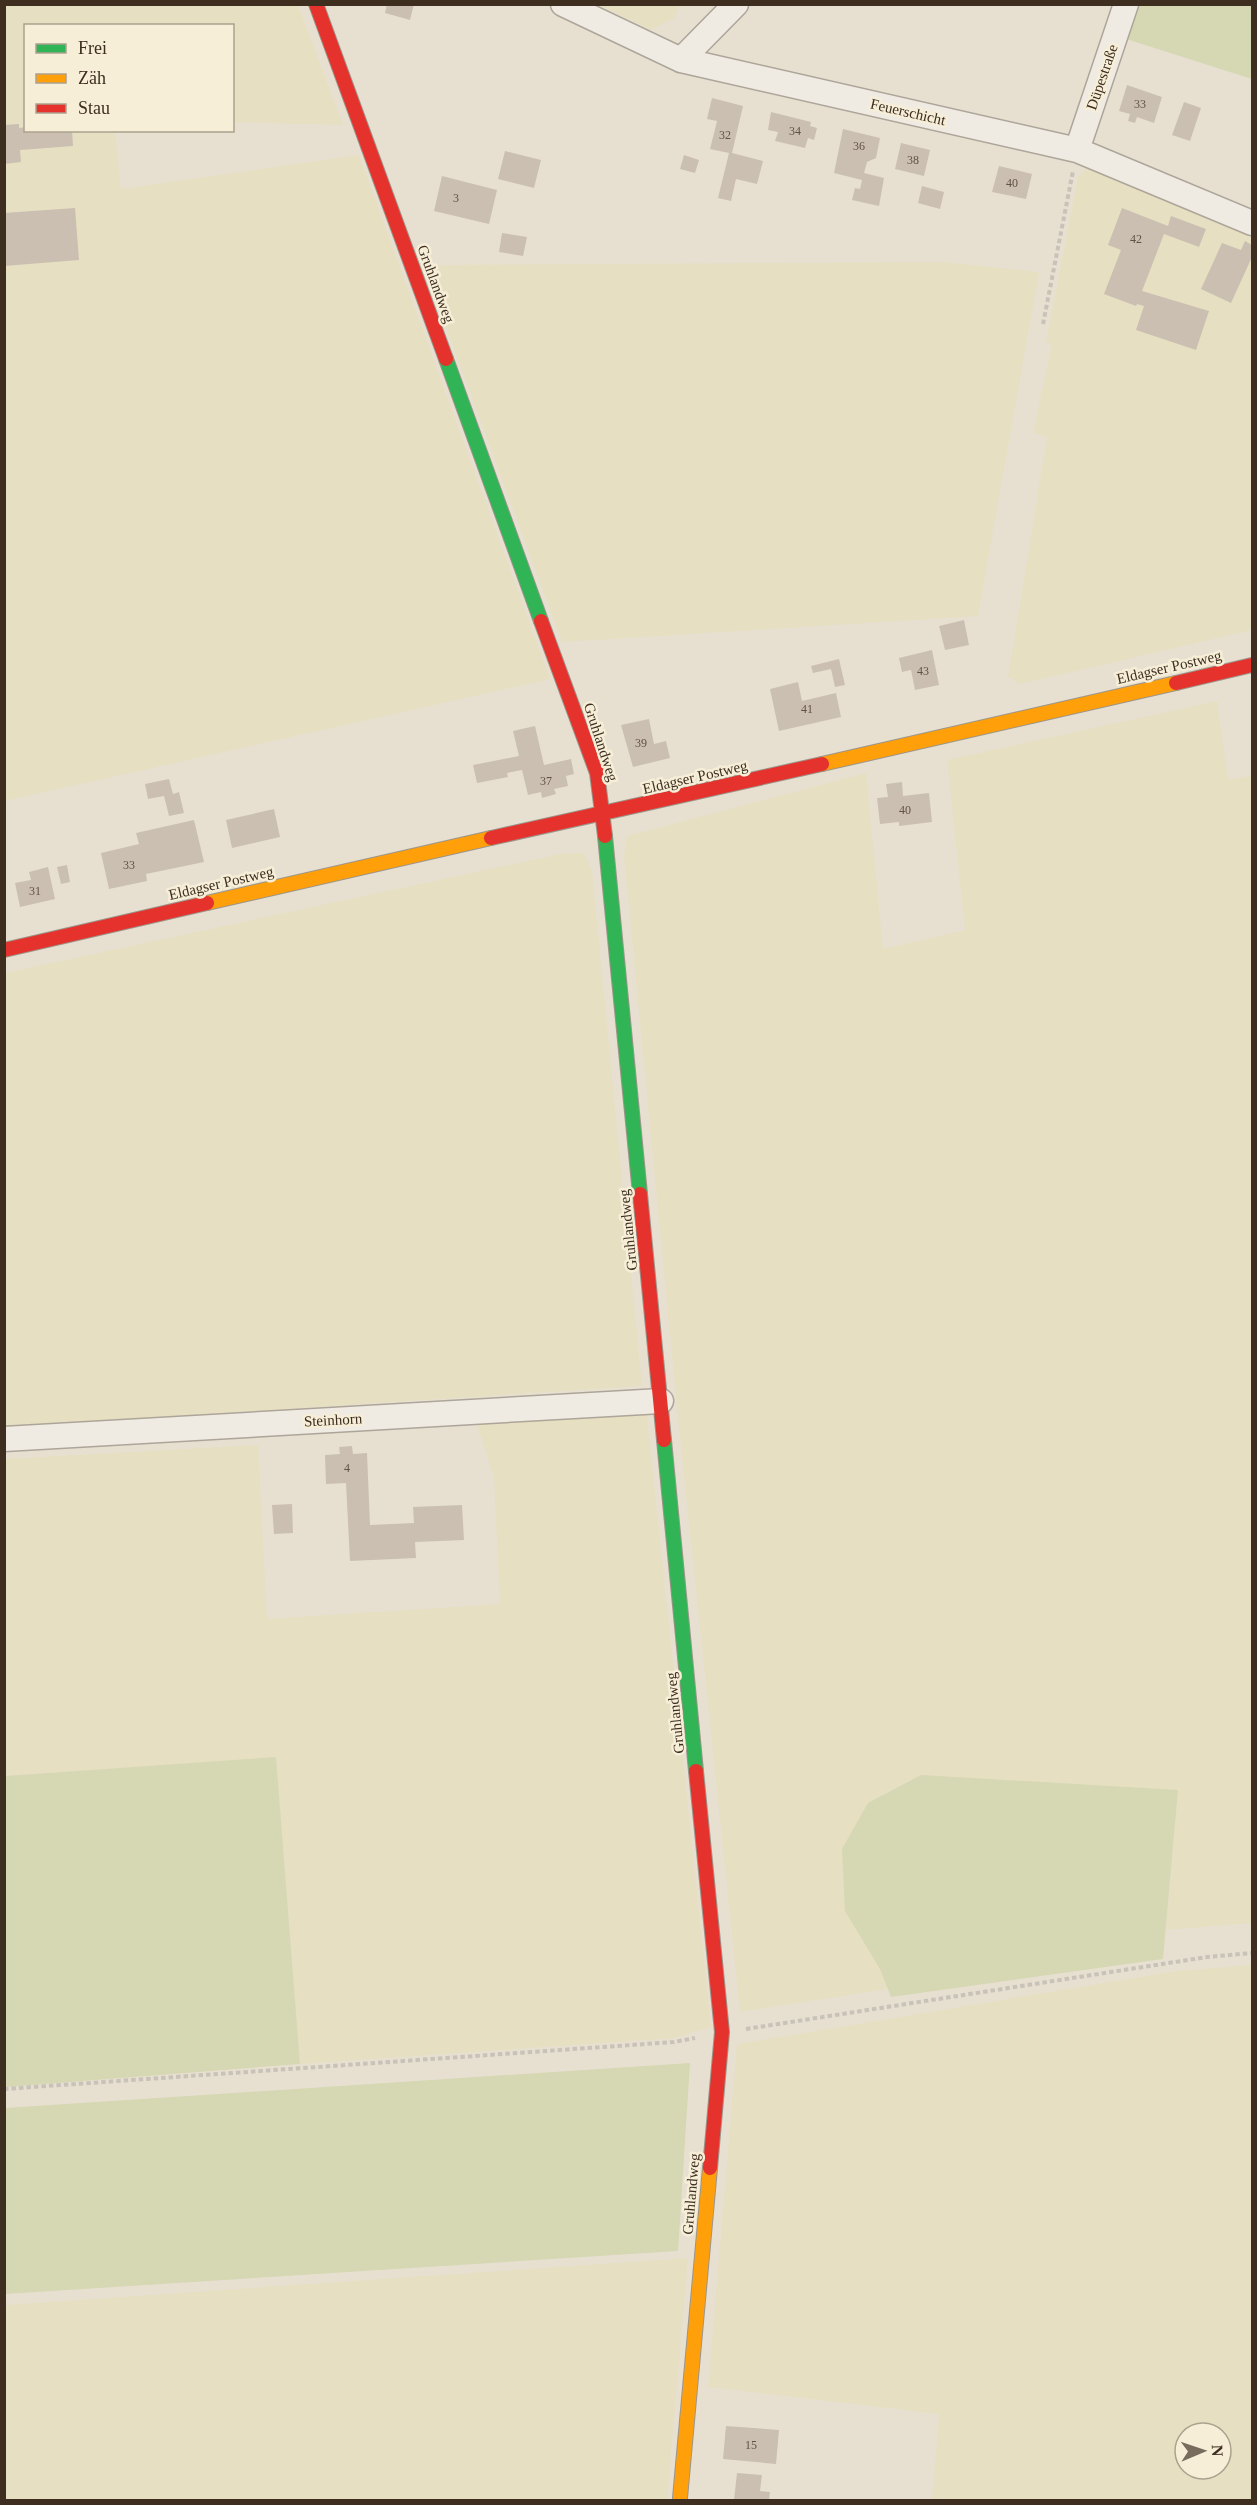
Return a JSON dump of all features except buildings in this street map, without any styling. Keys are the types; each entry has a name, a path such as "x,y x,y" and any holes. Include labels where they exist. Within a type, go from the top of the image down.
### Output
{"street":[{"name":"Gruhlandweg","path":"316,4 597,774 603,815 722,2032 680,2498"},
{"name":"Feuerschicht","path":"563,4 681,60 1077,150 1252,223"},
{"path":"681,60 736,4"},
{"name":"Düpestraße","path":"1077,150 1126,4"},
{"name":"Eldagser Postweg","path":"4,950 1252,665"},
{"name":"Steinhorn","path":"4,1439 661,1401"}],"path":[{"path":"1043,324 1077,150"},
{"path":"4,2089 674,2042 722,2032 1208,1957 1252,1953"}],"shaded area":[{"path":"4,5 298,5 343,125 234,122 234,24 24,24 24,132 115,132 121,189 359,155 550,679 5,801"},
{"path":"599,5 679,5 675,18 651,30"},
{"path":"1087,168 1252,234 1252,630 1020,684 1008,677 1047,437 1033,433 1052,344 1046,342 1078,177"},
{"path":"943,262 1039,272 978,616 562,642 423,265"},
{"path":"1217,701 1228,779 1252,776 1252,1923 1166,1930 1178,1791 880,1969 888,1989 740,2012 677,1408 624,855 627,836 866,773 883,949 965,930 947,760"},
{"path":"584,853 592,871 642,1386 5,1427 5,973 560,854"},
{"path":"638,1410 647,1416 711,2027 674,2038 300,2064 276,1758 5,1776 5,1459 258,1445 267,1619 500,1604 494,1478 475,1418"},
{"path":"1252,1965 1252,2500 932,2500 939,2414 708,2387 737,2044 1176,1971"},
{"path":"688,2258 667,2500 5,2500 5,2305"}],"green space":[{"path":"1138,5 1252,5 1252,79 1126,39"},
{"path":"276,1757 300,2064 5,2087 5,1776"},
{"path":"921,1775 1178,1790 1163,1959 891,1997 880,1969 845,1911 842,1849 868,1803"},
{"path":"690,2063 678,2251 5,2294 5,2108"}],"traffic: fast":[{"path":"446,359 541,621"},
{"path":"605,836 640,1194"},
{"path":"664,1440 696,1771"}],"traffic: slow":[{"path":"822,764 1176,683"},
{"path":"207,903 491,838"},
{"path":"680,2498 710,2168"}],"traffic: jam":[{"path":"316,4 446,359"},
{"path":"541,621 597,773 605,836"},
{"path":"1176,683 1252,665"},
{"path":"491,838 822,764"},
{"path":"4,950 207,903"},
{"path":"640,1194 664,1440"},
{"path":"696,1771 722,2032 710,2168"}]}
